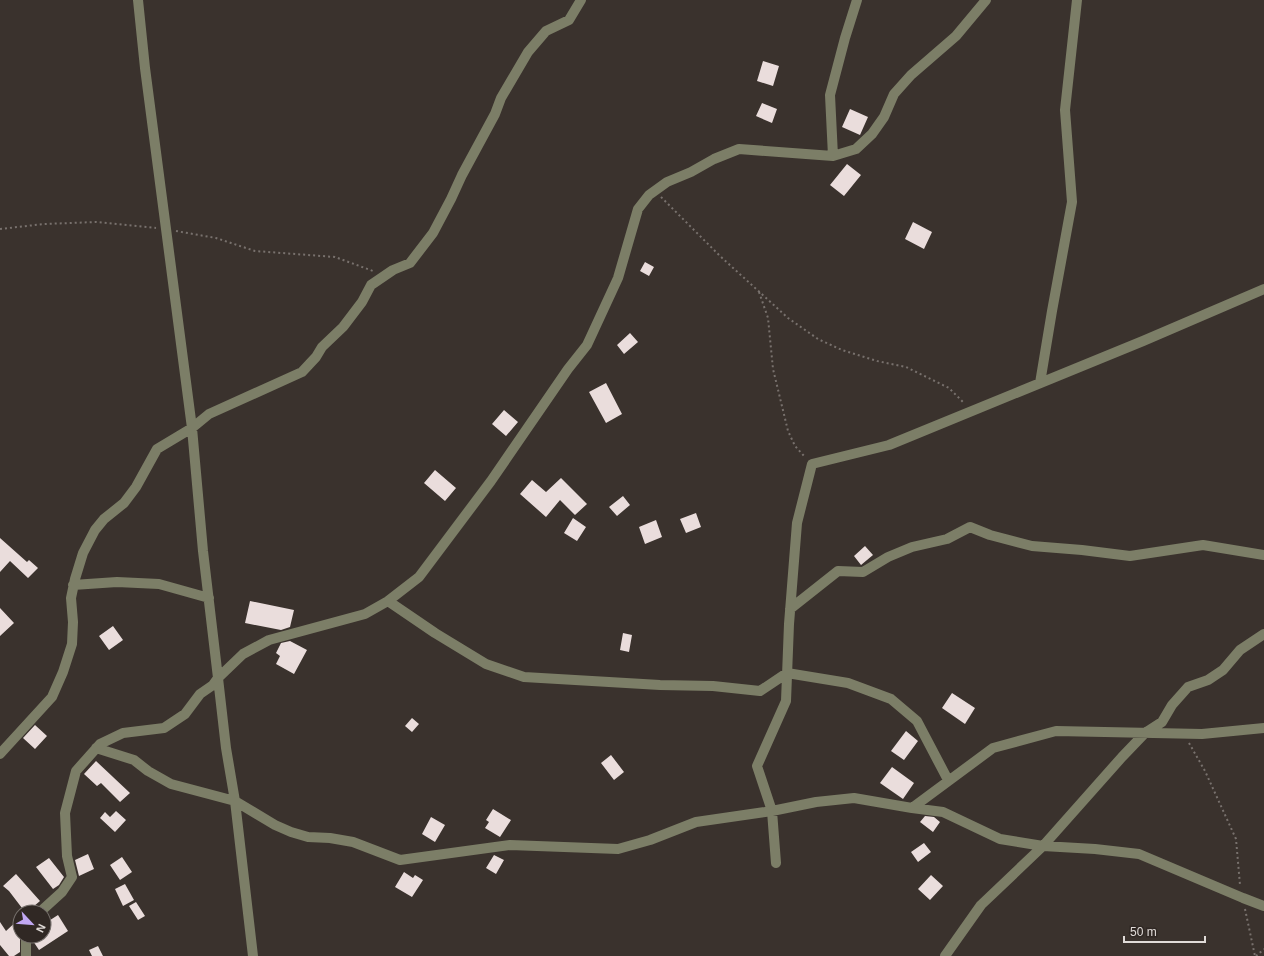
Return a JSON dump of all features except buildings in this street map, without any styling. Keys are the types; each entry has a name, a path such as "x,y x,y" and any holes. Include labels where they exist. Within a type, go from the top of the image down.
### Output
{"street":[{"path":"138,0 145,68 192,428 226,748 235,801 253,956"},
{"path":"0,754 52,697 63,672 72,644 74,622 71,598 82,552 95,530 104,519 124,503 136,488 157,449 192,428 209,414 302,372 316,358 322,346 343,327 362,302 371,285 393,270 410,263 433,233 495,114 501,98 528,52 546,32 569,20 581,0"},
{"path":"833,156 830,95 857,0"},
{"path":"49,904 62,892 72,877 67,856 65,813 76,771 100,744 123,733 164,728 185,714 200,694 213,685 218,678 243,654 269,640 365,614 388,601 419,577 491,481 568,369 587,346 618,278 638,209 650,194 667,182 691,172 714,159 739,149 833,156 856,149 872,134 884,117 894,94 911,75 956,36 986,0"},
{"path":"1040,383 1072,202 1065,110 1077,0"},
{"path":"776,863 772,811 757,766 786,701 790,609 798,523 812,464 889,445 1264,289"},
{"path":"790,609 838,571 863,572 888,557 912,547 947,539 970,527 990,535 1032,546 1130,556 1203,545 1264,555"},
{"path":"73,585 117,582 159,584 209,598"},
{"path":"388,601 435,633 486,664 524,677 660,685 713,686 760,690 787,673 848,683 891,699 917,721 948,780"},
{"path":"945,956 981,905 1043,846 1145,733 1162,722 1172,705 1188,687 1208,680 1223,670 1240,650 1264,634"},
{"path":"912,808 993,748 1056,731 1202,734 1264,728"},
{"path":"96,748 134,760 148,772 171,784 235,801 275,825 292,832 308,837 330,838 353,842 400,860 510,845 618,849 650,840 696,822 772,811 816,802 854,798 943,812 1000,839 1043,846 1095,849 1139,854 1264,906"},
{"path":"26,944 26,956"}],"path":[{"path":"655,191 720,256 758,291 788,318 818,339 842,350 906,368 949,388 972,411"},
{"path":"0,229 44,224 96,222 166,229 216,238 255,250 335,258 385,275"},
{"path":"758,291 768,318 773,368 788,431 795,446 812,464"},
{"path":"1183,733 1205,770 1236,839 1240,886 1255,956 1264,949"}]}
